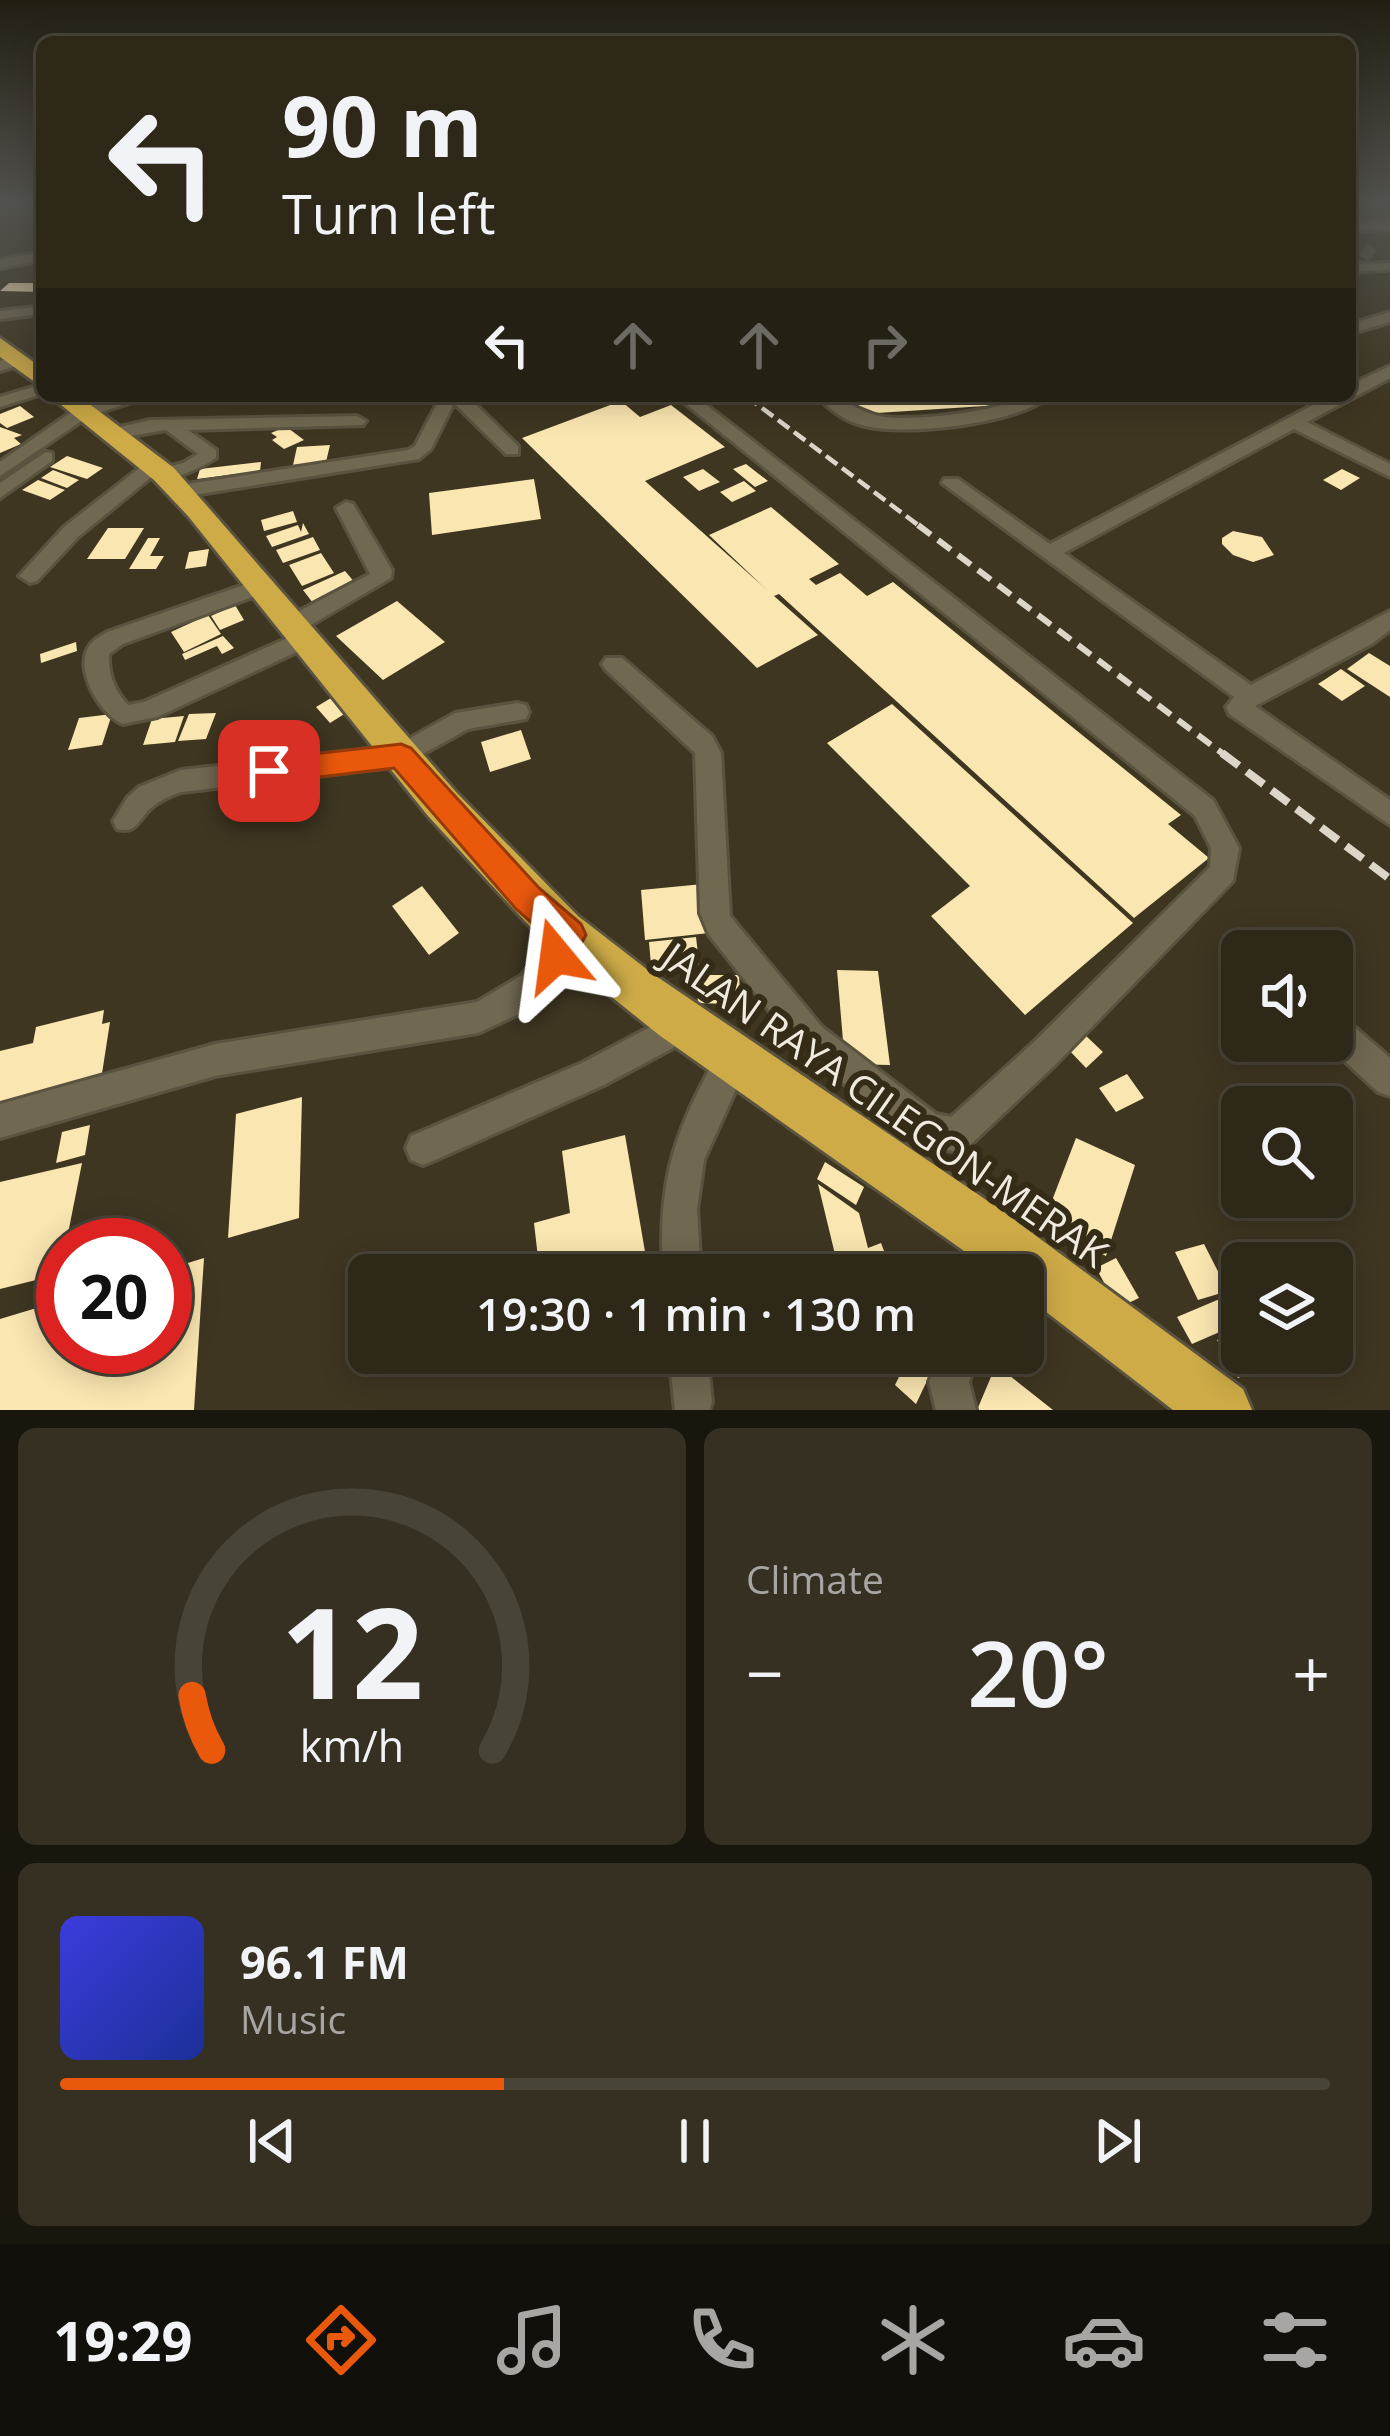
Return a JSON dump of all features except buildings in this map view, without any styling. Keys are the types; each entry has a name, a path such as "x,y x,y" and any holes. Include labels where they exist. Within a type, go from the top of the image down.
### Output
{"highway":[{"path":"6,357 36,376"},
{"name":"JALAN RAYA CILEGON-MERAK","path":"88,416 167,477 302,630 401,756 528,898 686,1024 1001,1254"},
{"name":"JALAN RAYA CILEGON-MERAK","path":"1044,1285 1222,1410"}],"street":[{"path":"0,315 36,311"},
{"path":"1356,326 1390,317"},
{"path":"1356,389 1390,371"},
{"path":"0,402 36,391"},
{"path":"0,470 88,416 126,402"},
{"path":"167,477 413,455 422,449 449,402"},
{"path":"460,402 512,450"},
{"path":"614,664 703,742 708,753 714,913 719,925 811,1038 929,1130 956,1135 1045,1053 1223,872 1225,848 1204,808 692,402"},
{"path":"834,402 857,417 880,422 1010,412 1030,402"},
{"path":"1048,553 1331,402"},
{"path":"0,492 88,416 169,424 357,421"},
{"path":"1294,422 1390,471"},
{"path":"30,576 99,507 196,465 210,454 169,424"},
{"path":"951,484 1250,696"},
{"path":"264,585 115,638 98,650 95,663 111,706 123,715 148,710 302,630 380,578 382,570 346,508"},
{"path":"1390,619 1365,638 1250,696 1238,707 1390,814"},
{"path":"1365,638 1390,652"},
{"path":"125,821 135,803 181,781 401,756 464,720 517,712"},
{"path":"0,1121 214,1060 478,1017 518,1000 544,978 569,935"},
{"path":"423,1148 593,1074 686,1024"},
{"path":"1353,1046 1390,1079"},
{"path":"681,1254 679,1179 690,1139 735,1056"},
{"path":"690,1374 692,1402"},
{"path":"952,1374 949,1382 956,1410"}],"railway":[{"path":"754,402 1390,879"}],"route":[{"path":"269,771 401,756 528,898 569,935 556,956"}]}
